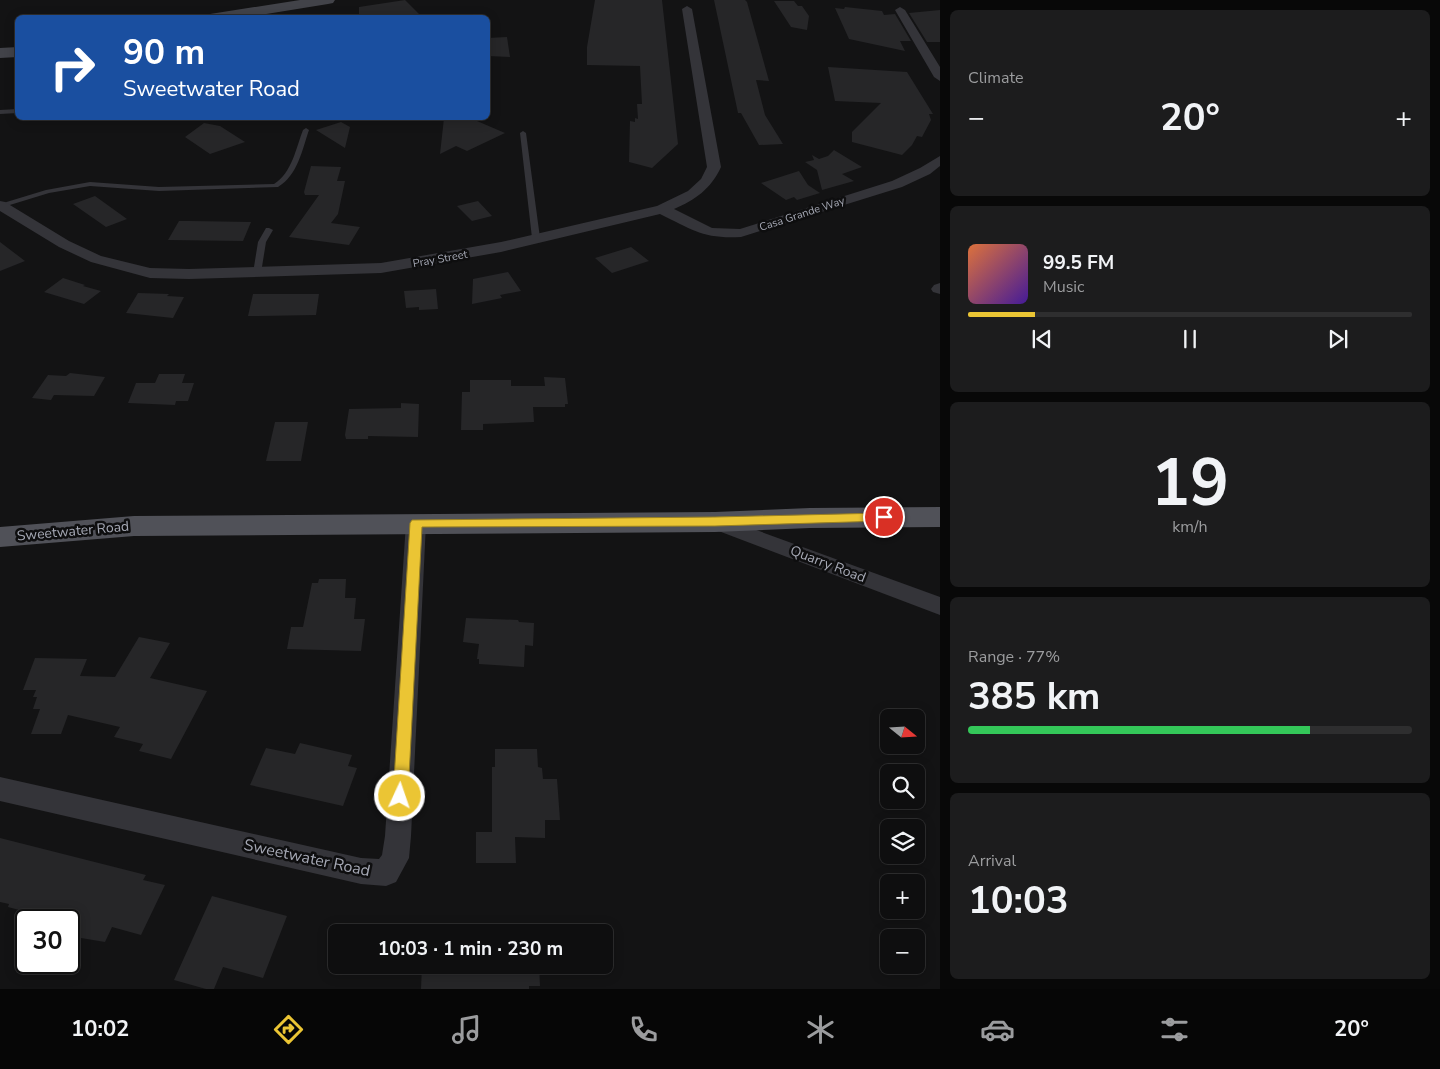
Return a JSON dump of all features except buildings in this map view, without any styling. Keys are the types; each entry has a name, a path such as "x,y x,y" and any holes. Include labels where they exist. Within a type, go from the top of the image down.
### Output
{"main road":[{"name":"Sweetwater Road","path":"0,537 134,526 715,522 810,518 940,517"}],"street":[{"path":"228,15 328,0"},
{"name":"Pray Street","path":"1,206 79,252 113,265 150,273 189,274 381,268 455,256 662,209 700,189 707,182 714,166 687,9"},
{"path":"900,10 940,77"},
{"path":"0,53 15,52"},
{"name":"Casa Grande Way","path":"662,209 708,232 720,234 741,233 896,184 925,171 940,160"},
{"name":"Quarry Road","path":"715,522 940,606"},
{"name":"Sweetwater Road","path":"0,789 362,871 386,873 395,858 398,836 416,523"}],"lane":[{"path":"0,112 15,111"},
{"path":"1,206 48,191 90,184 166,189 276,186 282,184 288,175 306,130"},
{"path":"523,133 536,238"},
{"path":"257,273 262,242 269,230"}],"route":[{"path":"400,796 416,523 715,522 884,517"}]}
